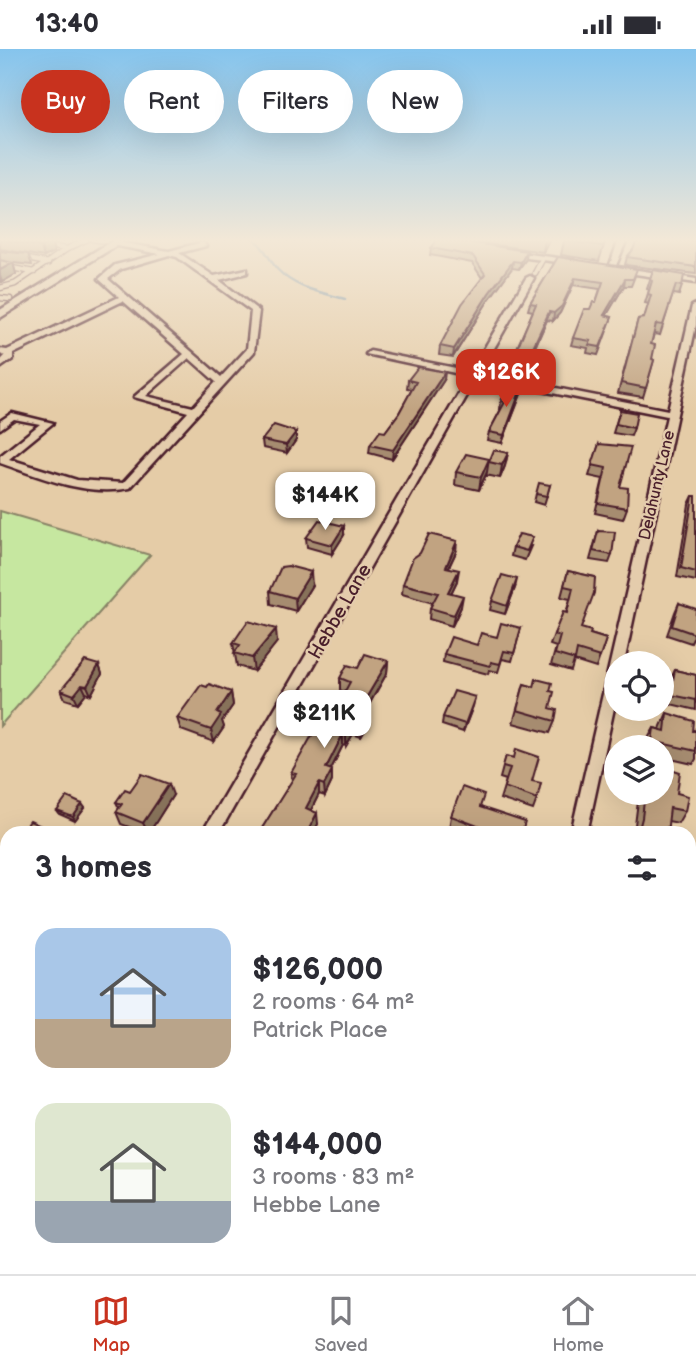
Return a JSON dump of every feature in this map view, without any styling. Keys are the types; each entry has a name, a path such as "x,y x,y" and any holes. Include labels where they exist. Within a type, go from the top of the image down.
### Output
{"main road":[{"path":"0,315 28,296"},
{"path":"0,306 5,298"}],"street":[{"path":"0,460 68,483 110,488 126,486 251,350 255,311 235,296"},
{"name":"Hebbe Lane","path":"214,826 522,296"},
{"path":"0,365 9,357 4,351 122,298 222,382"},
{"name":"Delahunty Lane","path":"619,651 696,306"},
{"path":"189,353 139,397 195,411"},
{"path":"370,354 672,414"},
{"path":"0,426 12,416 48,423 0,460"},
{"name":"Delahunty Lane","path":"581,826 604,719"}],"green space":[{"path":"0,511 150,555 0,726"}],"building":[{"path":"468,296 487,296 454,349 440,346"},
{"path":"534,296 567,296 562,306 554,313 549,312 528,358 514,355 536,304 530,303"},
{"path":"598,296 615,296 604,315 612,317 600,347 589,345 591,341 573,338 584,309 590,309 593,302 596,302"},
{"path":"651,296 672,296 663,325 656,324 651,344 655,345 654,360 646,388 621,383 638,319 644,318"},
{"path":"418,367 445,372 393,450 370,445 380,431 385,432 399,413 416,382 408,380"},
{"path":"509,383 522,386 504,435 489,432 505,402 501,401"},
{"path":"620,410 637,413 634,428 616,424"},
{"path":"274,425 296,432 286,445 262,440"},
{"path":"599,444 631,447 620,487 628,488 627,508 598,503 606,468 592,465"},
{"path":"494,450 508,453 502,465 489,462"},
{"path":"466,454 489,459 481,477 456,472"},
{"path":"350,482 365,486 352,506 330,500 336,491 343,492"},
{"path":"539,483 550,485 547,496 536,494"},
{"path":"693,496 696,496 696,572 681,568"},
{"path":"319,520 344,526 332,545 306,538"},
{"path":"598,531 615,532 612,555 593,551"},
{"path":"429,534 457,541 446,567 459,570 448,592 463,596 454,615 430,608 438,593 403,584 413,558 420,553"},
{"path":"519,534 533,537 527,551 513,547"},
{"path":"288,566 311,572 295,598 270,591 281,567"},
{"path":"568,571 595,577 594,593 581,628 606,639 600,657 577,650 575,660 555,654 560,636 554,634 563,612 567,613 573,588 564,586"},
{"path":"502,575 517,579 507,606 492,601"},
{"path":"679,603 696,609 695,634 672,626"},
{"path":"248,621 276,629 252,658 234,653 240,645 233,643"},
{"path":"501,623 521,628 514,653 504,651 500,664 491,662 490,666 444,654 451,637 477,645 481,633 497,637"},
{"path":"365,654 388,661 359,710 368,713 362,726 353,723 346,735 343,734 326,768 332,770 324,785 319,783 306,808 317,813 310,826 263,826 296,774 291,773 325,712 332,715 350,682 340,678 347,665 358,668"},
{"path":"85,661 99,665 87,686 82,685 74,695 61,690"},
{"path":"675,670 696,675 696,700 674,695"},
{"path":"536,679 552,683 550,691 554,692 550,708 557,710 555,721 517,710 524,684 534,687"},
{"path":"209,684 231,692 217,713 221,715 211,730 177,718 201,685 207,687"},
{"path":"454,691 475,697 465,724 443,717"},
{"path":"674,715 694,721 696,751 674,746 674,735 653,735 654,728 665,731 666,721 674,721"},
{"path":"516,749 539,757 532,781 541,783 537,799 504,787 510,768 503,766 506,756 514,758"},
{"path":"674,770 680,772 677,793 688,796 685,811 670,808 668,826 640,826 644,805 674,805"},
{"path":"142,774 169,784 143,823 116,812 122,804 116,802 125,789 130,791"},
{"path":"462,787 484,795 480,807 525,822 524,826 478,826 451,816"},
{"path":"67,797 82,804 73,817 57,811"},
{"path":"30,821 41,826 26,826"}],"waterway":[{"path":"335,296 345,299"}]}
